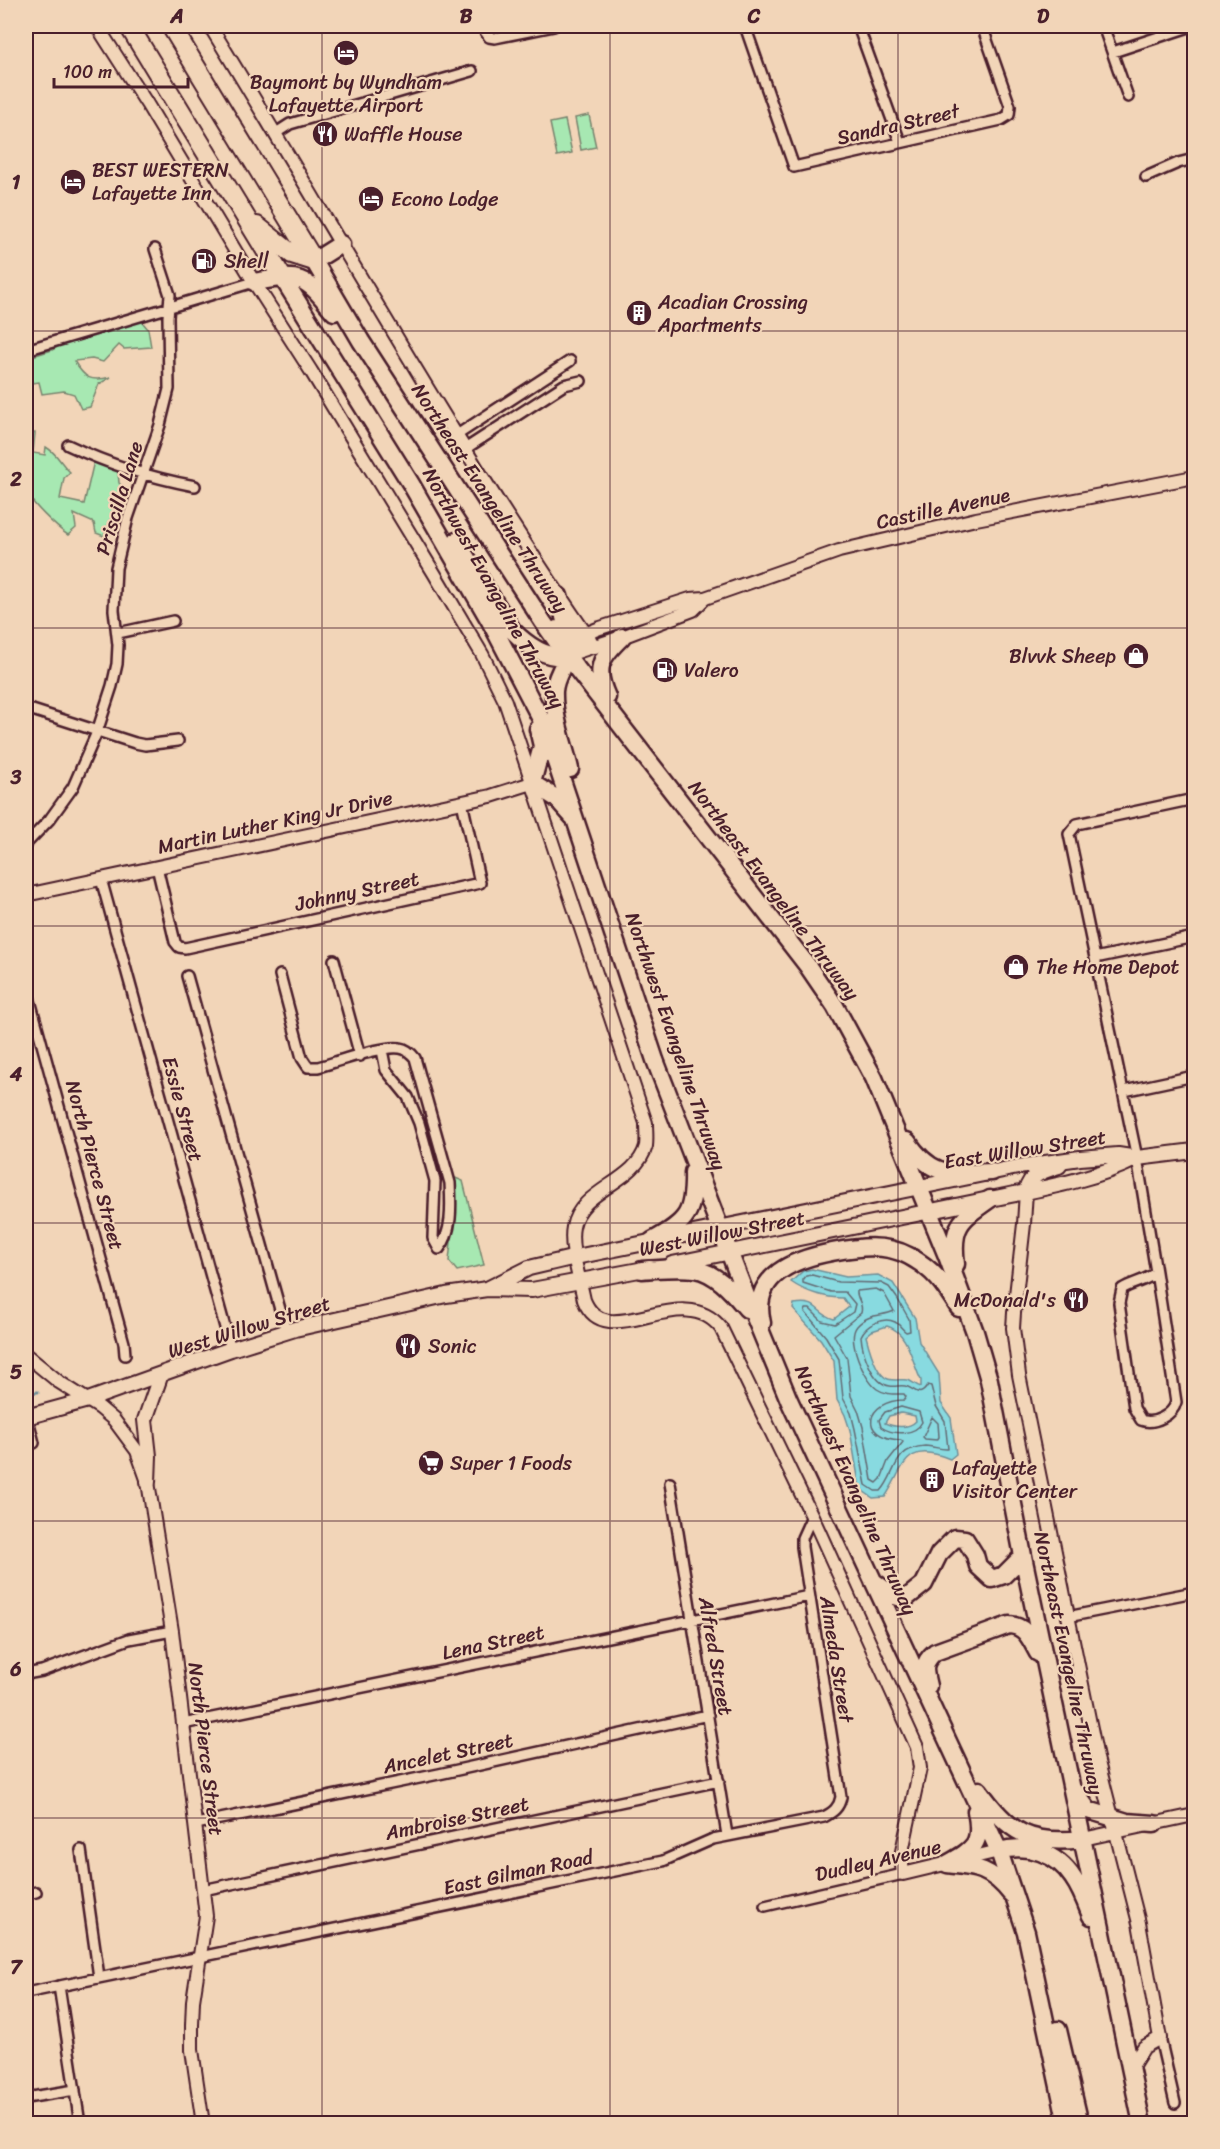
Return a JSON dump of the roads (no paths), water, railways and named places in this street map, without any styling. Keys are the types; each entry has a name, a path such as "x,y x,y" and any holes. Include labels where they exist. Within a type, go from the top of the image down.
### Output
{"highway":[{"name":"Northwest Evangeline Thruway","path":"129,26 411,484 515,667 543,723 655,1060 756,1320 789,1401 999,1851 1026,1932 1067,2124"},
{"name":"Northeast Evangeline Thruway","path":"171,26 361,341 543,622 807,965 835,1006 857,1045 891,1116 958,1286 989,1380 1023,1556 1142,2124"},
{"path":"241,209 285,249 303,259 314,261 341,244"},
{"path":"254,282 282,277 299,278 314,288 361,341"},
{"path":"411,484 434,507 513,631 535,649 559,657 567,656"},
{"path":"559,596 566,631 567,656 558,673 554,691 556,714 604,904"},
{"path":"543,622 553,628 590,641"},
{"path":"619,723 599,680 605,653 622,637"},
{"path":"531,702 542,746 532,783 556,798 577,821"},
{"path":"891,1116 928,1166 947,1173 992,1172"},
{"path":"652,1241 671,1230 685,1218 693,1198 693,1160"},
{"path":"958,1286 953,1243 959,1226 970,1213 990,1199"},
{"path":"769,1350 760,1313 761,1299 773,1276 794,1261 828,1252 862,1247 887,1248 902,1253 927,1268 938,1277 975,1332"},
{"path":"642,1270 696,1269 715,1278 730,1289 756,1320"},
{"path":"872,1581 892,1595 905,1599 924,1584 939,1554 955,1538 965,1539 975,1555 978,1566 992,1579 1004,1575 1023,1556"},
{"path":"934,1709 926,1677 927,1659 935,1652 1009,1625 1017,1625 1024,1629 1047,1669"},
{"path":"944,1730 976,1785 1000,1818 1026,1835 1041,1840 1083,1839"},
{"path":"1073,1788 1088,1810 1114,1825 1127,1822 1154,1824"},
{"path":"947,1864 970,1851 978,1837 978,1820 971,1789"},
{"path":"999,1851 1015,1846 1045,1853 1073,1876 1082,1893 1107,1959"},
{"path":"947,1864 974,1866 988,1872 1000,1880 1017,1902"},
{"path":"1031,1959 1055,2016 1080,2124"},
{"path":"1129,2124 1133,2111 1131,2068"}],"main road":[{"name":"East Willow Street","path":"919,1186 1080,1158 1118,1155 1137,1158 1194,1151"},
{"path":"1026,1191 1028,1182 1034,1176 1080,1158"},
{"name":"East Willow Street","path":"929,1212 1096,1174 1123,1166 1137,1158"},
{"name":"West Willow Street","path":"487,1289 529,1268 919,1186"},
{"name":"West Willow Street","path":"26,1416 88,1400 286,1331 447,1295 487,1289 532,1290 581,1282 929,1212"},
{"path":"148,1482 149,1456 145,1420 161,1374"}],"street":[{"path":"97,26 315,378 482,654 505,701 646,1123 646,1146 638,1161 584,1207 575,1220 572,1237 588,1309 599,1319 620,1321 690,1310 708,1315 727,1337 812,1516 917,1747 920,1768 902,1856 903,1874"},
{"name":"Northeast Evangeline Thruway","path":"210,26 465,449 590,641"},
{"path":"481,26 489,37 502,38 554,26"},
{"name":"Sandra Street","path":"745,26 794,166 1001,120 1009,115 1010,106 982,26"},
{"path":"858,26 900,142"},
{"path":"1103,26 1128,98"},
{"path":"1113,52 1192,26"},
{"path":"276,133 290,124 472,70"},
{"path":"1146,177 1178,163 1194,159"},
{"name":"Priscilla Lane","path":"26,844 50,819 67,796 97,732 117,664 118,633 114,610 116,568 128,518 160,425 169,388 170,292 155,249"},
{"path":"26,350 254,282"},
{"path":"457,435 570,361"},
{"path":"465,449 564,385 581,381"},
{"path":"68,445 99,459 195,486"},
{"name":"Castille Avenue","path":"590,641 647,612 690,599 705,598 839,551 976,519 1194,477"},
{"name":"Castille Avenue","path":"590,641 622,637 693,610 705,598"},
{"path":"118,633 173,621"},
{"path":"567,656 590,641"},
{"path":"26,708 125,741 145,745 178,741"},
{"name":"Martin Luther King Jr Drive","path":"26,895 491,796 532,783"},
{"path":"1156,1272 1149,1279 1122,1289 1119,1303 1134,1408 1141,1420 1147,1422 1163,1418 1170,1413 1176,1402 1156,1272 1137,1158 1069,840 1071,830 1077,824 1194,799"},
{"name":"Johnny Street","path":"157,867 176,944 185,948 480,883 462,802"},
{"name":"Essie Street","path":"101,879 231,1349"},
{"path":"1095,958 1194,937"},
{"path":"334,960 360,1056"},
{"path":"280,975 304,1064 308,1067 318,1068 382,1050 399,1047 406,1049 415,1058 450,1183 447,1240 439,1249 433,1238 435,1181 419,1123 408,1097 386,1070 382,1050"},
{"path":"187,976 286,1331"},
{"name":"North Pierce Street","path":"26,986 124,1343 125,1355"},
{"path":"1124,1091 1194,1076"},
{"path":"419,1123 431,1119"},
{"name":"Northeast Evangeline Thruway","path":"1026,1191 1014,1313 1016,1359 1067,1617 1114,1825 1139,1923 1160,2038"},
{"path":"435,1195 451,1195"},
{"name":"North Pierce Street","path":"26,1355 59,1382 114,1420 137,1451 148,1482 172,1631 206,1923 193,2001 192,2050 203,2124"},
{"path":"26,1416 34,1443 26,1444"},
{"name":"Alfred Street","path":"670,1483 727,1835"},
{"name":"Almeda Street","path":"812,1516 802,1538 802,1546 841,1797 837,1808"},
{"path":"1067,1617 1194,1592"},
{"name":"Lena Street","path":"183,1724 809,1596"},
{"path":"26,1674 42,1671 129,1639 172,1631"},
{"name":"Ancelet Street","path":"196,1824 708,1715"},
{"name":"Ambroise Street","path":"203,1890 719,1781"},
{"name":"East Gilman Road","path":"26,1993 663,1861 704,1842 727,1835 824,1817 837,1808"},
{"path":"1154,1824 1194,1815"},
{"path":"1083,1839 1114,1825"},
{"path":"81,1850 99,1977"},
{"name":"Dudley Avenue","path":"765,1906 999,1851"},
{"path":"26,1894 36,1892"},
{"path":"59,1986 80,2124"},
{"path":"1131,2068 1144,2047 1160,2038 1175,2103"},
{"path":"26,2098 75,2090"}],"water":[{"path":"812,1269 846,1277 878,1275 893,1283 915,1318 919,1342 939,1374 941,1403 951,1418 956,1454 950,1459 935,1454 914,1455 902,1467 885,1497 873,1498 860,1489 850,1430 837,1400 834,1361 821,1340 793,1309 794,1304 813,1305 834,1319 849,1307 843,1298 816,1294 791,1282 803,1271","holes":["887,1326 894,1329 905,1341 921,1380 921,1387 908,1380 888,1379 877,1367 866,1336 872,1331","901,1413 915,1416 916,1421 901,1427 885,1423 889,1416"]}],"waterway":[{"path":"26,1393 38,1392"},
{"path":"1188,2124 1194,2119"}],"place":[{"name":"Baymont by Wyndham Lafayette Airport","path":"346,53"},
{"name":"Waffle House","path":"325,134"},
{"name":"BEST WESTERN Lafayette Inn","path":"73,182"},
{"name":"Econo Lodge","path":"371,199"},
{"name":"Shell","path":"204,261"},
{"name":"Acadian Crossing Apartments","path":"639,313"},
{"name":"Blvvk Sheep","path":"1136,656"},
{"name":"Valero","path":"665,670"},
{"name":"The Home Depot","path":"1016,967"},
{"name":"McDonald's","path":"1076,1300"},
{"name":"Sonic","path":"408,1346"},
{"name":"Super 1 Foods","path":"431,1463"},
{"name":"Lafayette Visitor Center","path":"932,1480"}]}
